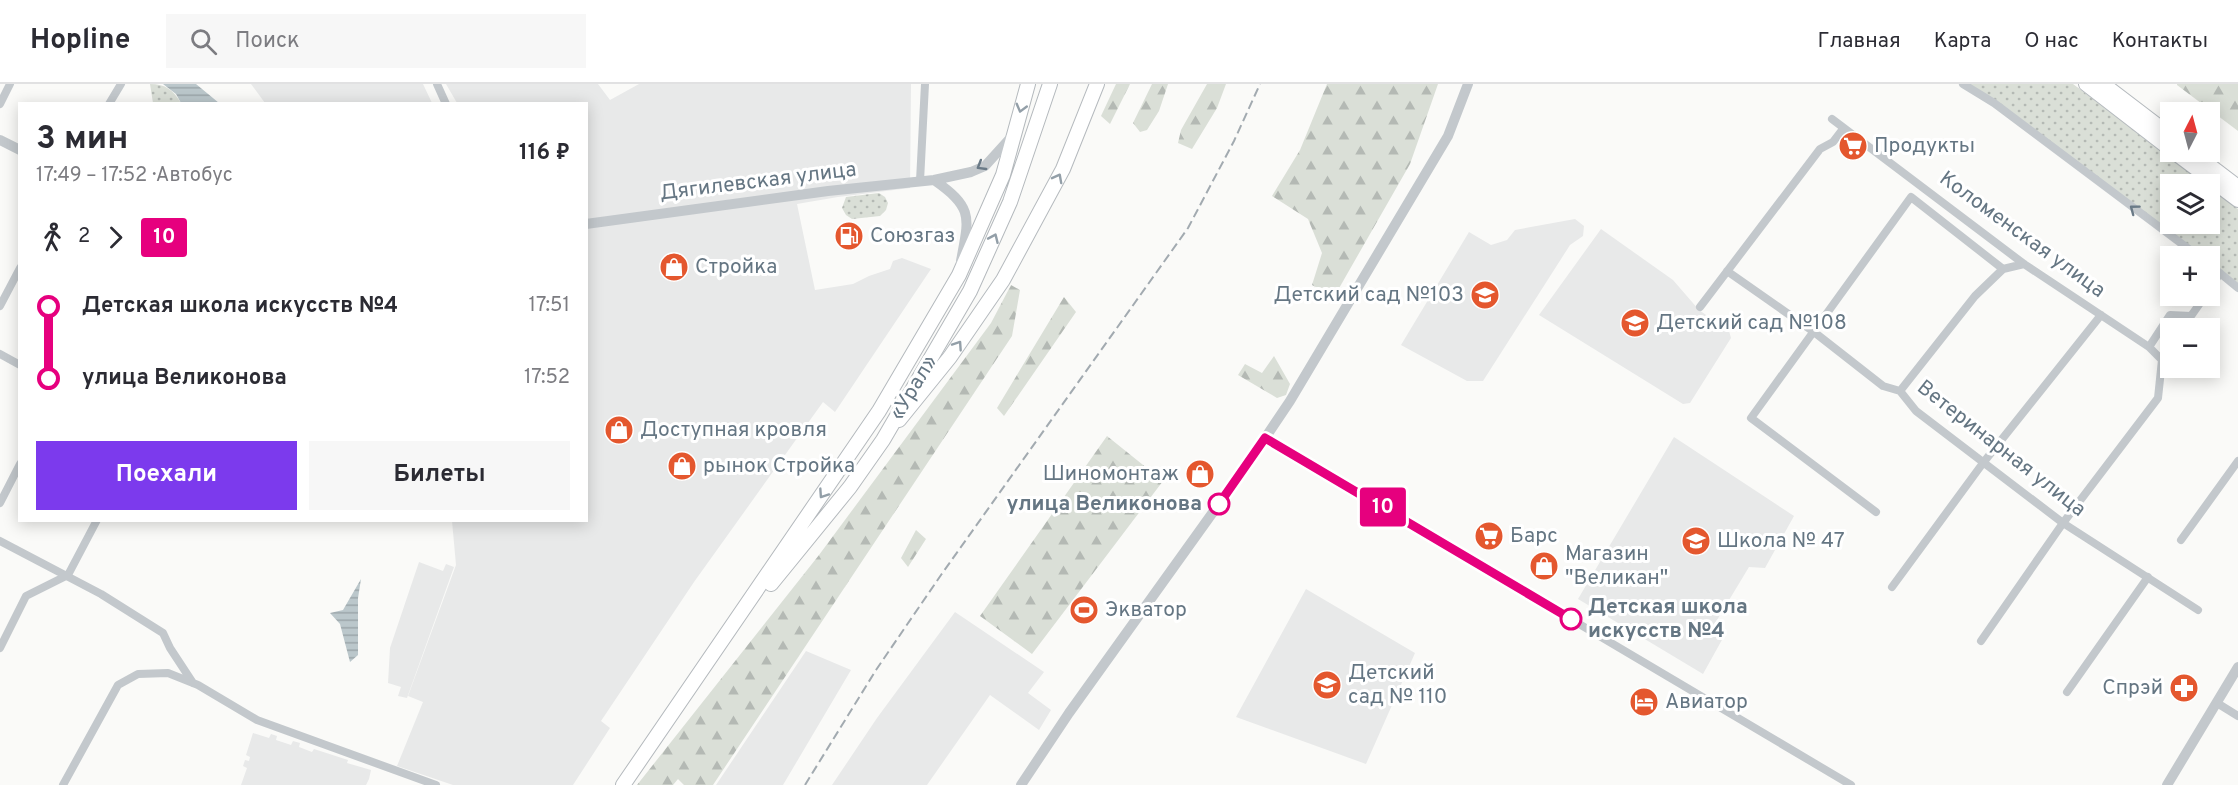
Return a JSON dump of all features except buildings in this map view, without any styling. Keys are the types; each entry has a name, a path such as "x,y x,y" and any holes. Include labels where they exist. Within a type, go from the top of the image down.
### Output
{"main road":[{"name":"«Урал»","path":"623,785 879,411 959,275 1004,175 1028,84"},
{"name":"«Урал»","path":"713,655 850,487 883,440 931,361 970,291 1010,202 1050,84"},
{"path":"883,440 950,357 1003,280 1064,169 1097,84"},
{"path":"2086,84 2160,141"},
{"path":"2103,84 2160,127"},
{"path":"2187,162 2238,200"},
{"path":"2205,162 2238,187"}],"street":[{"path":"0,104 10,84"},
{"path":"110,102 121,84"},
{"path":"437,84 445,102"},
{"path":"920,181 925,84"},
{"path":"1021,785 1102,665 1265,438 1344,312 1448,136 1468,84"},
{"path":"1963,84 1994,103 2185,246"},
{"name":"Коломенская улица","path":"1832,119 2024,264 2149,347 2162,360 2158,398 2063,523"},
{"path":"1700,307 1820,149 1833,142 1843,129"},
{"name":"Дягилевская улица","path":"588,224 828,191 934,180 971,172 985,166 1015,133"},
{"path":"0,140 18,149"},
{"path":"934,180 957,198 965,209 968,222 959,275"},
{"path":"1876,512 1751,418 1911,197 2003,269"},
{"path":"1900,392 1975,296 2003,269 2024,264"},
{"name":"Ветеринарная улица","path":"1727,271 1814,332 1883,386 1900,392 1917,411 2063,523 2198,610"},
{"path":"0,306 18,272"},
{"path":"2220,273 2238,288"},
{"path":"2149,347 2170,315 2191,316 2198,306"},
{"path":"1892,587 1983,463 2101,315"},
{"path":"0,354 18,364"},
{"path":"1265,438 1851,785"},
{"path":"2181,540 2238,461"},
{"path":"0,503 18,468"},
{"path":"0,648 26,596 68,575 96,522"},
{"path":"1981,640 2063,523"},
{"path":"0,541 68,575 163,633 193,683"},
{"path":"2067,692 2148,577"},
{"path":"2167,785 2238,667"},
{"path":"63,785 118,685 138,674 168,673 193,683 257,720 436,785"},
{"path":"2217,703 2238,716"}],"shaded area":[{"path":"163,84 196,84 218,102 180,102 176,94"},
{"path":"251,84 423,84 432,102 264,102"},
{"name":"рынок Стройка","path":"446,84 598,84 610,100 639,84 911,84 910,188 797,204 815,290 853,284 890,269 893,261 902,258 931,269 835,412 823,402 694,582 601,721 610,728 573,785 453,785 397,766 423,702 408,696 456,565 452,522 588,522 588,102 456,102"},
{"name":"Детский сад №103","path":"1575,219 1584,226 1583,236 1570,245 1483,381 1467,381 1401,345 1469,232 1491,245 1507,240 1515,230"},
{"name":"Детский сад №108","path":"1601,229 1673,280 1699,310 1729,331 1731,338 1690,403 1683,404 1539,315"},
{"name":"Школа № 47","path":"1674,437 1794,516 1765,568 1749,567 1711,630 1723,638 1703,674 1578,599"},
{"path":"419,562 443,571 446,564 454,567 407,698 398,696 401,687 388,683 390,648"},
{"path":"361,579 358,598 358,655 350,662 340,624 330,613 343,610"},
{"name":"Детский сад № 110","path":"1306,589 1415,653 1366,764 1236,717"},
{"path":"955,612 1044,672 1028,693 1051,710 1039,730 990,695 927,785 832,785 877,718"},
{"path":"806,651 851,670 783,785 716,785"},
{"path":"253,733 269,738 271,734 277,736 276,740 291,745 293,741 300,743 299,747 312,752 314,749 348,760 347,763 371,770 369,779 366,785 241,785 247,768 243,766 245,760 249,761 250,757 246,755"}],"green space":[{"path":"150,84 168,89 180,102 153,102"},
{"path":"1116,84 1130,84 1110,124 1101,116"},
{"path":"1152,84 1168,84 1159,111 1147,130 1140,132 1133,123"},
{"path":"1207,84 1226,84 1217,108 1192,149 1178,143 1181,130"},
{"path":"1327,84 1438,84 1410,164 1334,297 1312,285 1322,253 1308,219 1272,196 1300,150"},
{"path":"1968,84 2073,84 2160,150 2160,162 2176,162 2192,174 2160,174 2160,228"},
{"path":"2238,84 2238,131 2220,117 2220,102 2200,102 2177,85"},
{"path":"879,193 888,203 886,210 880,216 852,219 842,208 846,197"},
{"path":"2220,196 2238,209 2238,287 2220,273 2220,246 2185,246 2169,234 2220,234"},
{"path":"1011,285 1020,290 1012,336 713,785 684,785 678,779 673,785 637,785 819,555 991,323"},
{"path":"1064,297 1076,312 1004,416 997,408"},
{"path":"1274,356 1290,384 1286,395 1277,398 1238,375 1245,364 1262,373"},
{"path":"1107,436 1163,481 1032,654 980,616"},
{"path":"916,530 926,539 908,567 901,558"}],"railway":[{"path":"805,785 876,670 941,575 1188,228 1234,141 1260,84"}],"bus line":[{"name":"10","path":"1219,504 1265,438 1571,619"}],"place":[{"name":"Продукты","path":"1853,146"},
{"name":"Союзгаз","path":"849,236"},
{"name":"Стройка","path":"674,267"},
{"name":"Детский сад №103","path":"1485,295"},
{"name":"Детский сад №108","path":"1635,323"},
{"name":"Доступная кровля","path":"619,430"},
{"name":"рынок Стройка","path":"682,466"},
{"name":"Шиномонтаж","path":"1200,474"},
{"name":"улица Великонова","path":"1219,504"},
{"name":"Барс","path":"1489,536"},
{"name":"Школа № 47","path":"1696,541"},
{"name":"Магазин \"Великан\"","path":"1544,566"},
{"name":"Экватор","path":"1084,610"},
{"name":"Детская школа искусств №4","path":"1571,619"},
{"name":"Детский сад № 110","path":"1327,685"},
{"name":"Спрэй","path":"2184,688"},
{"name":"Авиатор","path":"1644,702"}]}
